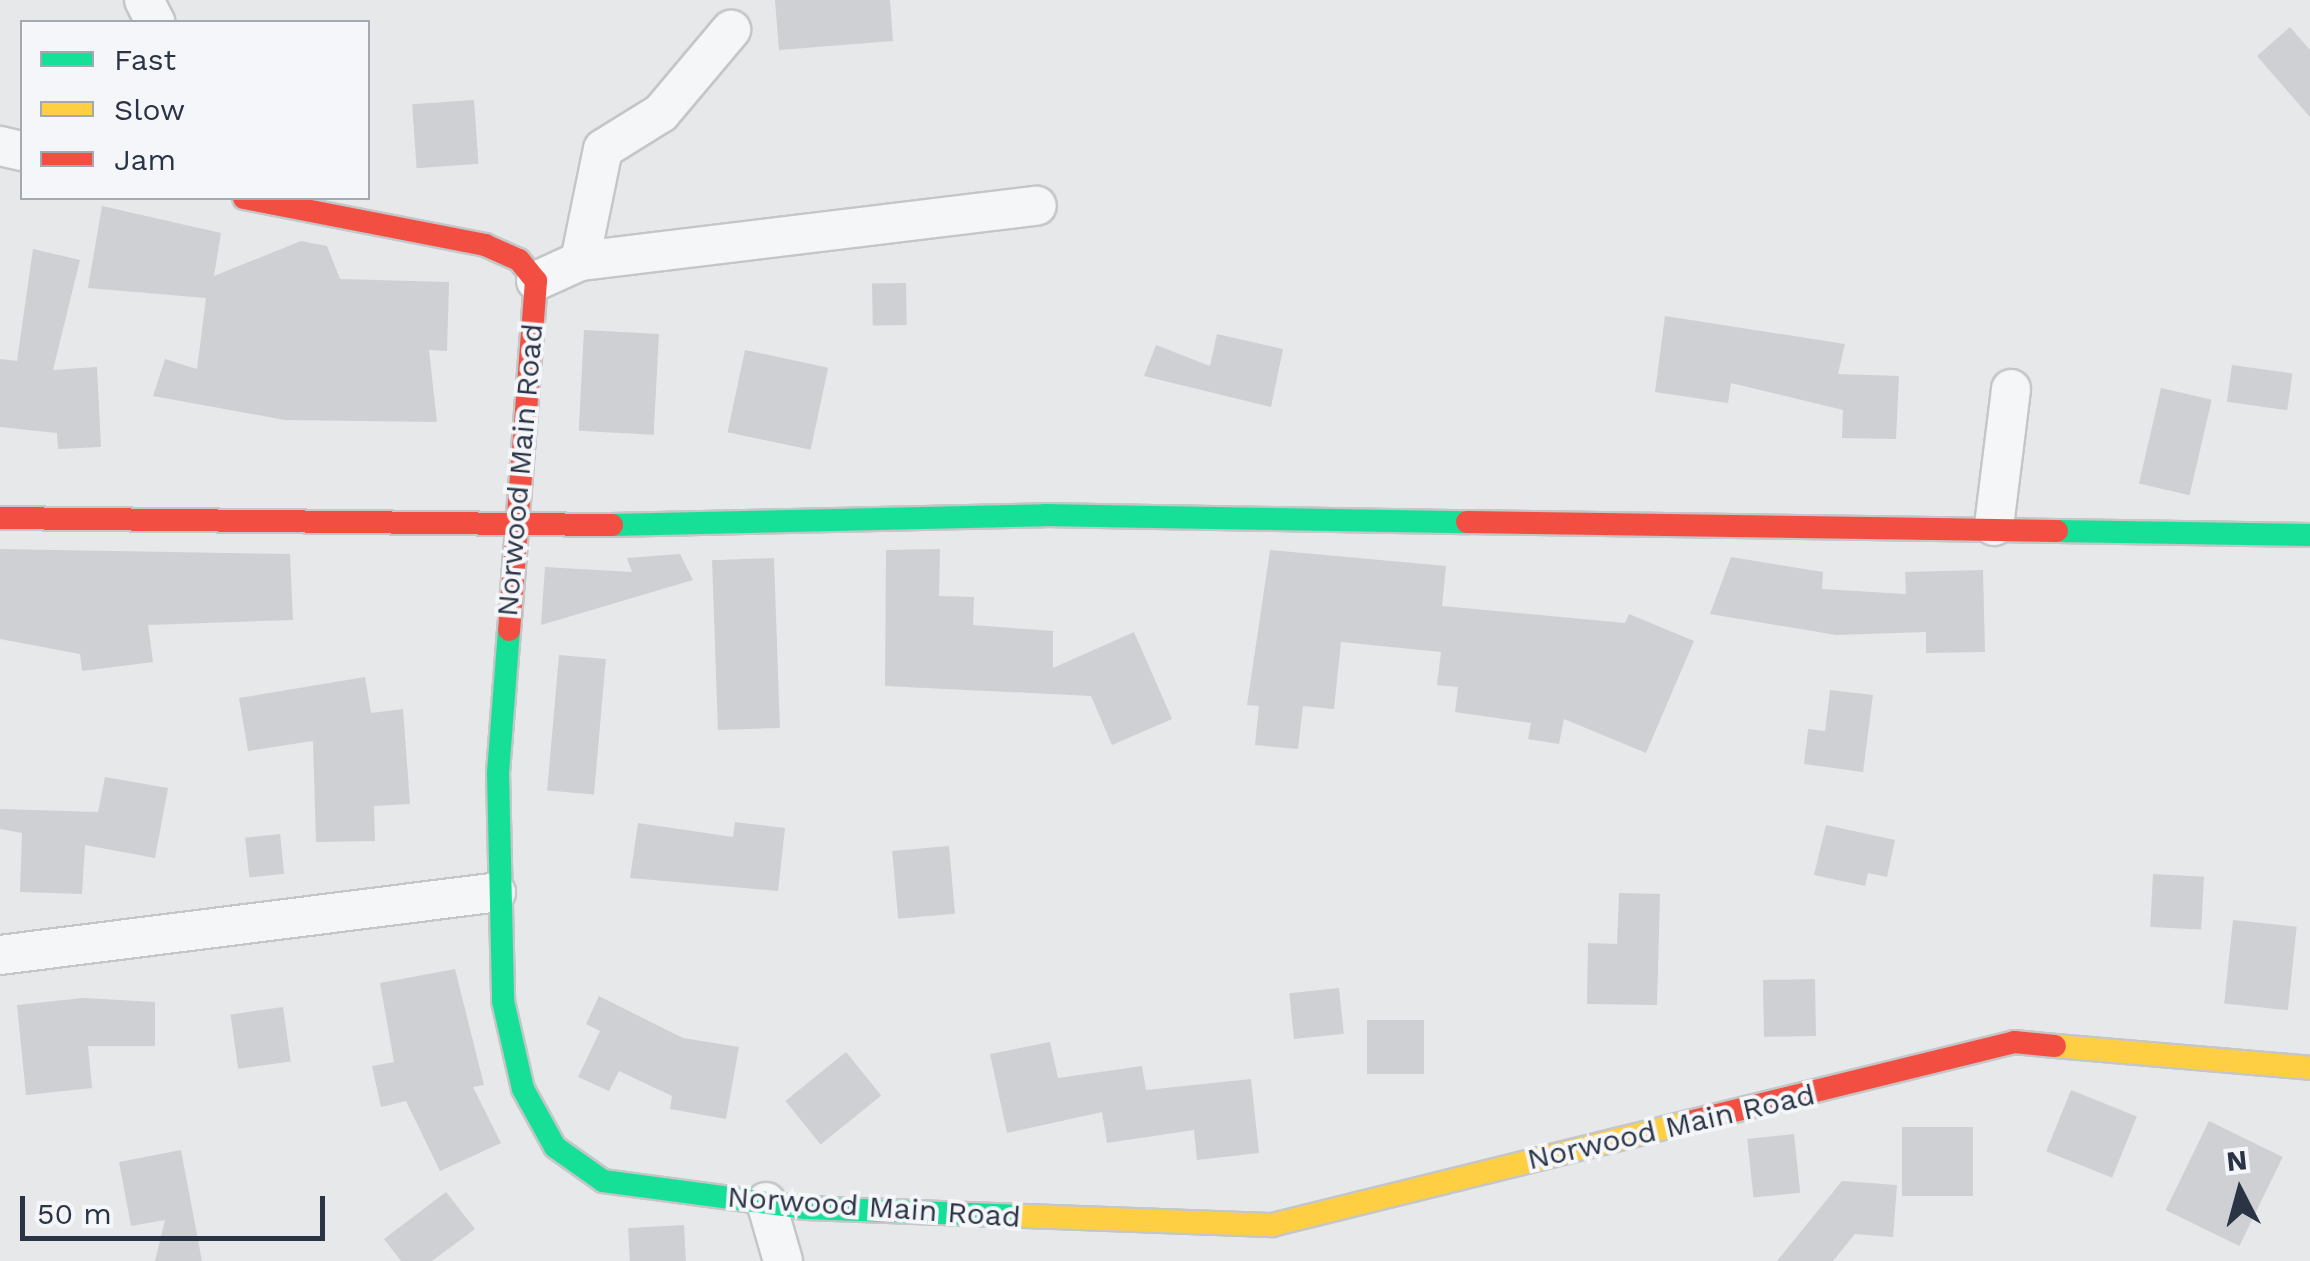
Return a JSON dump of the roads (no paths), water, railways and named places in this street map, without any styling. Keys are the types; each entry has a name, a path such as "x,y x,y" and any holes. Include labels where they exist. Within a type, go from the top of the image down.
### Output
{"street":[{"path":"580,261 603,150 661,114 730,30"},
{"name":"Norwood Main Road","path":"251,200 486,245 519,260 536,282 530,421 510,527 496,892 503,1001 523,1089 555,1147 602,1182 766,1202 1272,1224 2014,1042 2310,1068"},
{"path":"536,282 580,261 1038,206"},
{"path":"1994,526 2011,389"},
{"path":"0,518 510,527 1026,516 1994,526 2310,535"},
{"path":"0,956 496,892"},
{"path":"766,1202 783,1261"}]}
